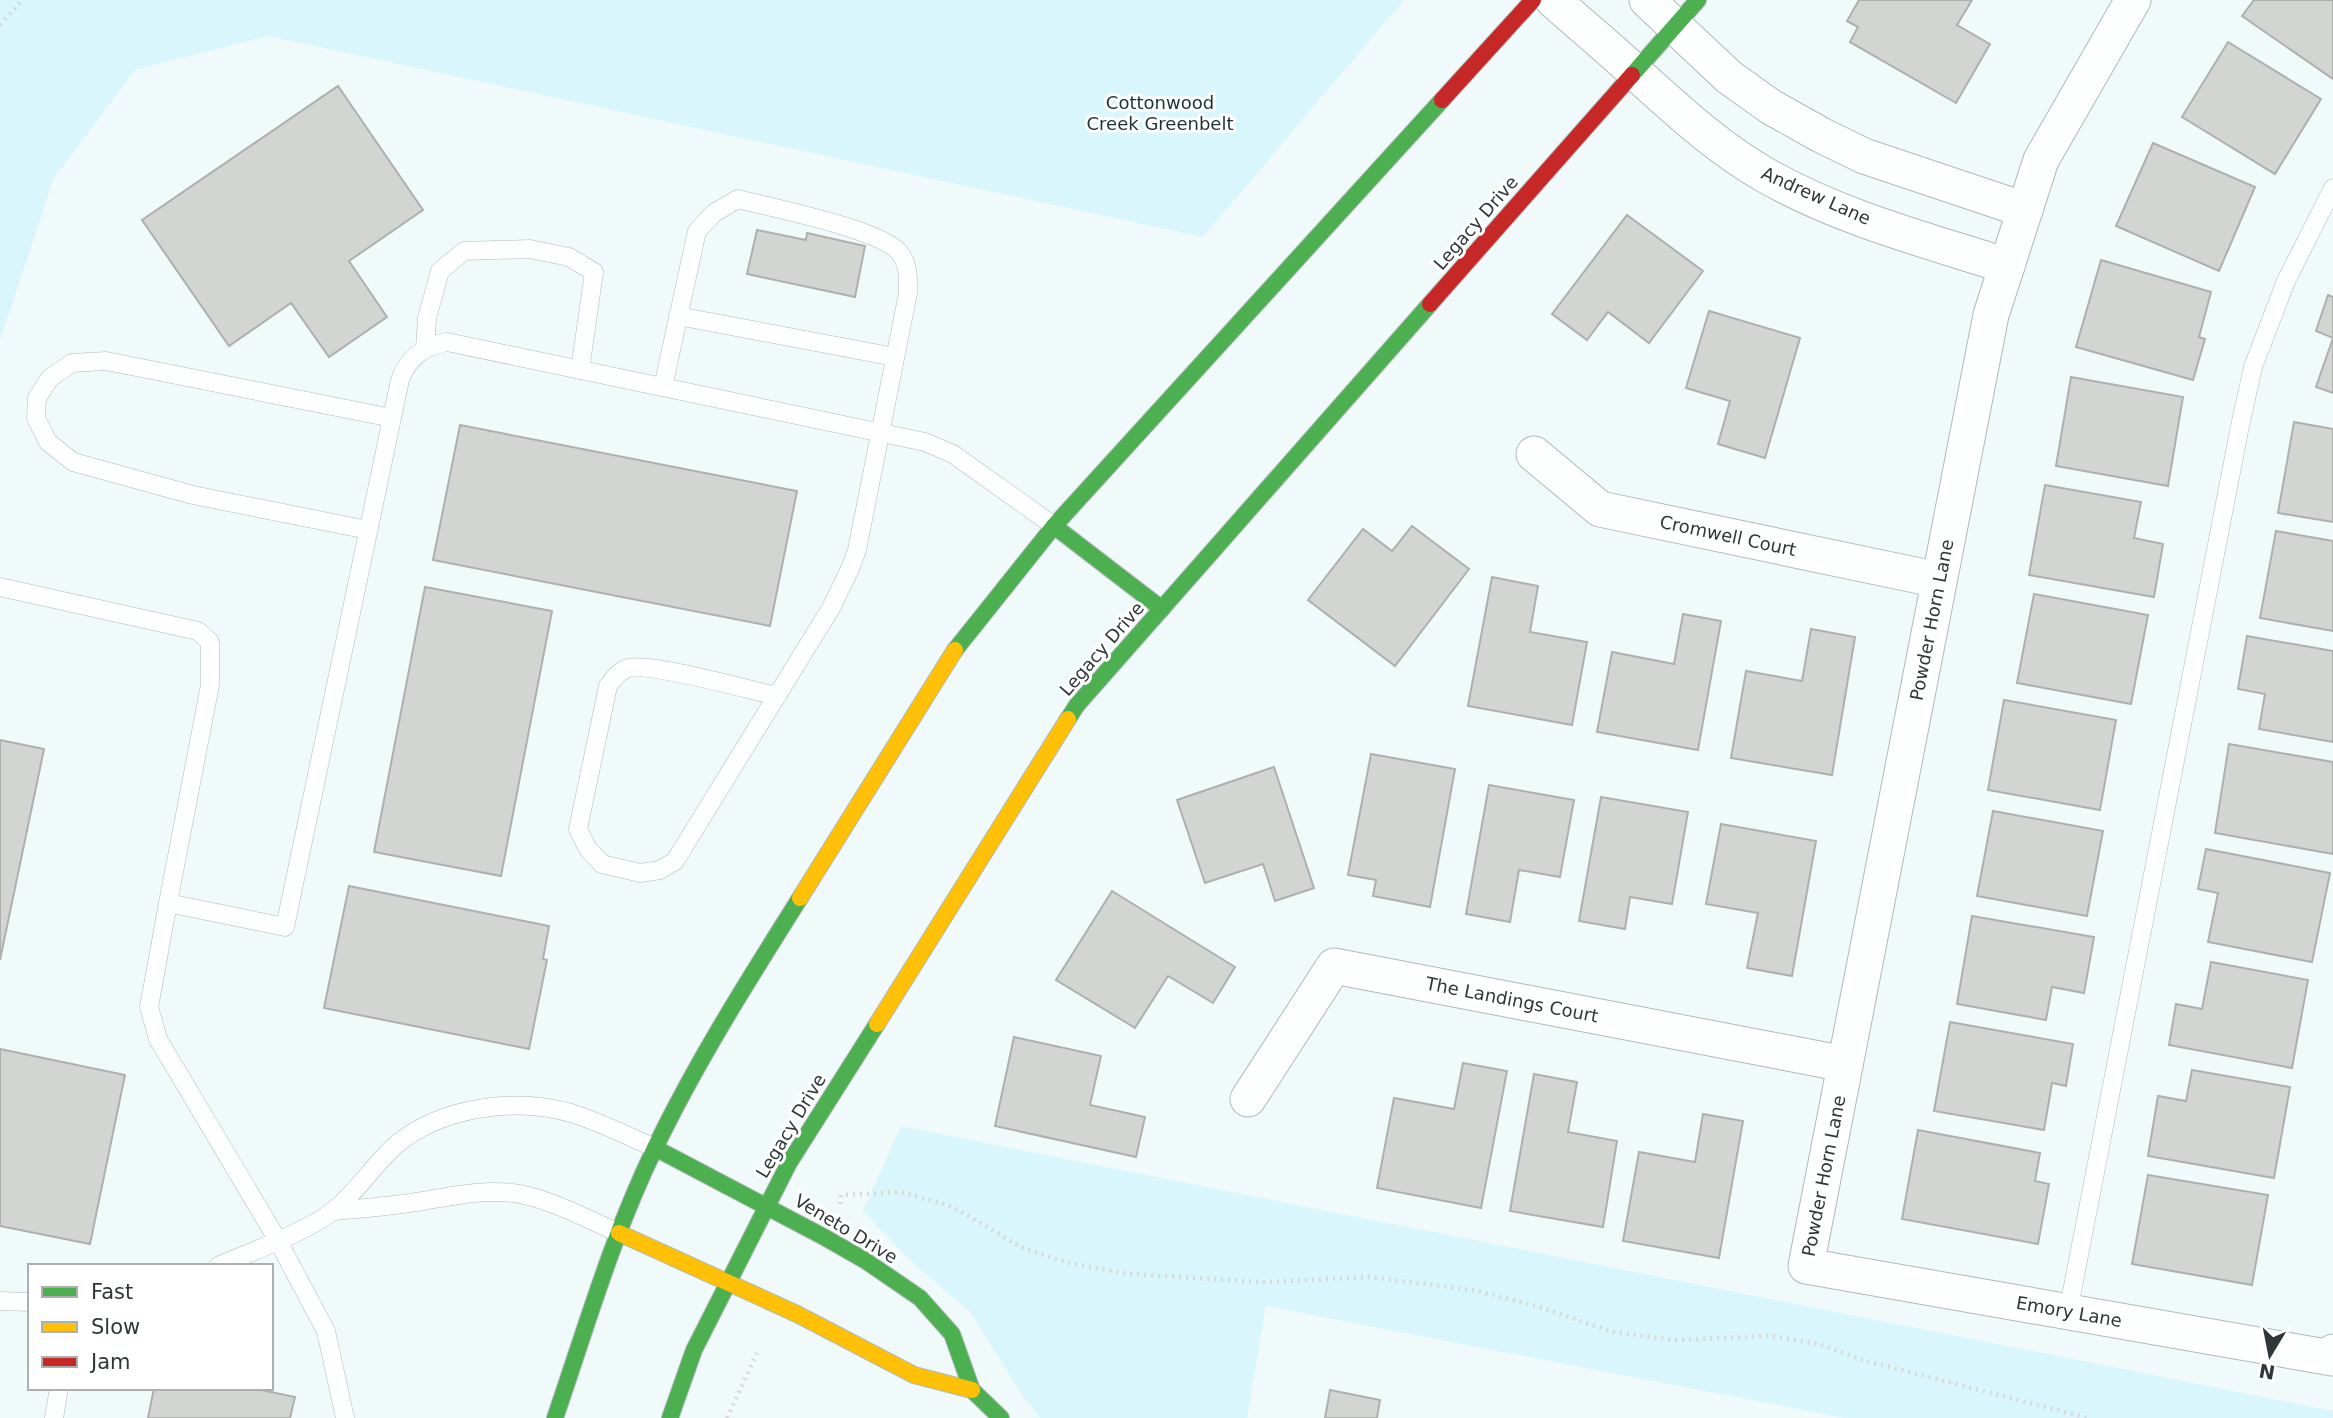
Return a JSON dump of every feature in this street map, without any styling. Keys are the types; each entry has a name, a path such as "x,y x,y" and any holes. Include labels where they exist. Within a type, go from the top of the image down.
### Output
{"main road":[{"path":"555,1418 619,1233 655,1148 732,1006 962,639 1054,526 1533,0"},
{"name":"Legacy Drive","path":"670,1418 694,1350 789,1163 1077,705 1698,0"},
{"path":"1054,526 1162,609"},
{"name":"Veneto Drive","path":"655,1148 824,1237 866,1261 920,1298 952,1334 972,1390 1001,1418"},
{"name":"Veneto Drive","path":"619,1233 797,1314 914,1375 972,1390"}],"street":[{"name":"Andrew Lane","path":"1553,0 1682,115 1767,176 1861,218 2007,265"},
{"path":"1647,0 1729,77 1771,107 1821,135 1864,156 2025,210"},
{"name":"Powder Horn Lane","path":"1806,1266 1991,315 2041,160 2133,0"},
{"name":"Cromwell Court","path":"1534,454 1600,509 1939,580"},
{"name":"The Landings Court","path":"1248,1099 1334,966 1846,1064"},
{"name":"Emory Lane","path":"1806,1266 2332,1355"}],"lane":[{"path":"2068,1312 2253,367 2286,281 2333,188"},
{"path":"663,387 697,231 714,213 738,199 872,234 898,251 908,270 908,293 857,550 831,608 777,696 675,861 660,870 640,873 603,864 588,849 578,829 608,686 615,676 628,668 651,668 777,696"},
{"path":"425,348 427,318 440,271 464,251 530,248 569,257 594,272 580,370"},
{"path":"678,316 895,357"},
{"path":"168,903 285,927 400,380 405,366 425,348 447,342 925,442 953,454 1054,526"},
{"path":"368,530 193,495 73,462 48,442 36,418 37,398 50,378 72,363 106,361 392,418"},
{"path":"0,587 198,631 210,642 210,685 149,1007 158,1040 277,1240 326,1331 345,1418"},
{"path":"223,1264 334,1211 378,1162 415,1131 453,1116 490,1107 538,1108 571,1114 655,1148"},
{"path":"334,1211 404,1204 475,1192 495,1192 519,1194 541,1200 619,1233"},
{"path":"0,1301 28,1302"},
{"path":"54,1418 60,1390"}],"path":[{"path":"0,25 22,0"},
{"path":"824,1237 839,1206 841,1195 900,1192 951,1206 1023,1248 1068,1263 1130,1274 1264,1282 1369,1277 1473,1290 1540,1307 1613,1332 1674,1340 1770,1336 1819,1344 1864,1360 2088,1418"},
{"path":"727,1418 757,1353"}],"green space":[{"name":"Cottonwood Creek Greenbelt","path":"0,0 1404,0 1203,237 268,36 135,70 54,178 0,341"},
{"path":"901,1126 2333,1411 2333,1418 1844,1418 1266,1306 1247,1418 1040,1418 970,1312 915,1265 863,1211"}],"building":[{"path":"1859,0 1972,0 1957,25 1990,44 1956,103 1850,42 1858,27 1847,21"},
{"path":"2254,0 2333,0 2333,79 2242,16"},
{"path":"2228,42 2321,99 2275,174 2182,117"},
{"path":"338,86 423,210 349,261 387,317 329,357 291,303 229,346 142,220"},
{"path":"2153,143 2255,187 2219,271 2116,226"},
{"path":"1627,215 1703,271 1649,343 1608,312 1587,340 1552,314"},
{"path":"757,230 806,240 807,233 865,246 855,297 747,274"},
{"path":"2101,260 2211,292 2199,337 2205,339 2193,380 2076,347"},
{"path":"2328,295 2333,297 2333,338 2316,331"},
{"path":"1709,311 1800,338 1765,458 1718,444 1730,401 1686,388"},
{"path":"2333,338 2333,393 2316,387"},
{"path":"2071,377 2183,397 2168,486 2056,466"},
{"path":"2294,422 2333,429 2333,522 2278,513"},
{"path":"460,425 797,491 770,626 433,560"},
{"path":"2045,485 2141,502 2134,538 2163,544 2154,597 2029,575"},
{"path":"1412,526 1469,569 1395,666 1308,600 1363,529 1392,551"},
{"path":"2276,531 2333,541 2333,631 2260,618"},
{"path":"1492,577 1538,586 1530,632 1587,642 1572,725 1468,706"},
{"path":"425,587 552,611 501,876 374,852"},
{"path":"2034,594 2148,615 2131,704 2017,683"},
{"path":"1683,614 1721,621 1698,750 1597,732 1612,652 1674,664"},
{"path":"1811,629 1855,637 1832,775 1731,758 1746,671 1802,681"},
{"path":"2247,636 2333,651 2333,742 2259,729 2265,694 2238,689"},
{"path":"2004,700 2116,720 2100,810 1988,790"},
{"path":"0,740 44,749 0,960"},
{"path":"2229,744 2333,762 2333,854 2215,833"},
{"path":"1371,754 1455,769 1430,907 1373,896 1376,880 1348,875"},
{"path":"1274,767 1314,888 1275,901 1263,864 1205,883 1177,800"},
{"path":"1489,785 1574,800 1560,877 1519,870 1510,922 1466,914"},
{"path":"1601,797 1688,812 1672,904 1630,897 1625,929 1579,921"},
{"path":"1993,811 2103,831 2087,916 1977,896"},
{"path":"1721,824 1816,841 1792,976 1747,968 1758,913 1706,904"},
{"path":"2206,849 2330,873 2312,962 2208,942 2218,893 2198,889"},
{"path":"349,886 549,926 543,959 547,960 529,1049 324,1008"},
{"path":"1112,891 1235,967 1213,1003 1168,976 1135,1028 1056,980"},
{"path":"1972,916 2094,937 2084,993 2052,987 2046,1020 1957,1004"},
{"path":"2211,962 2308,980 2292,1068 2169,1045 2176,1004 2202,1009"},
{"path":"1950,1022 2073,1044 2066,1086 2052,1083 2044,1130 1934,1111"},
{"path":"1014,1037 1101,1056 1090,1105 1145,1117 1136,1157 995,1126"},
{"path":"0,1049 125,1075 90,1244 0,1226"},
{"path":"1463,1063 1507,1071 1481,1208 1377,1188 1394,1098 1454,1109"},
{"path":"2192,1070 2290,1087 2274,1178 2148,1156 2158,1096 2186,1101"},
{"path":"1534,1074 1577,1082 1568,1132 1617,1141 1603,1227 1510,1211"},
{"path":"1703,1114 1743,1121 1719,1258 1623,1241 1639,1152 1695,1162"},
{"path":"1918,1130 2040,1153 2035,1181 2049,1184 2038,1244 1902,1219"},
{"path":"2148,1175 2268,1195 2252,1285 2132,1264"},
{"path":"154,1390 262,1390 295,1397 290,1418 148,1418"},
{"path":"1330,1390 1380,1400 1377,1418 1325,1418"}],"traffic: fast":[{"path":"1632,75 1698,0"},
{"path":"955,650 1054,526 1442,100"},
{"path":"1068,719 1077,705 1430,304"},
{"path":"1054,526 1162,609"},
{"path":"555,1418 613,1247 655,1148 706,1052 800,898"},
{"path":"670,1418 694,1350 789,1163 877,1024"},
{"path":"655,1148 824,1237 866,1261 920,1298 952,1334 972,1390 1001,1418"}],"traffic: slow":[{"path":"800,898 955,650"},
{"path":"877,1024 1068,719"},
{"path":"619,1233 797,1314 914,1375 972,1390"}],"traffic: jam":[{"path":"1442,100 1533,0"},
{"path":"1430,304 1632,75"}]}
